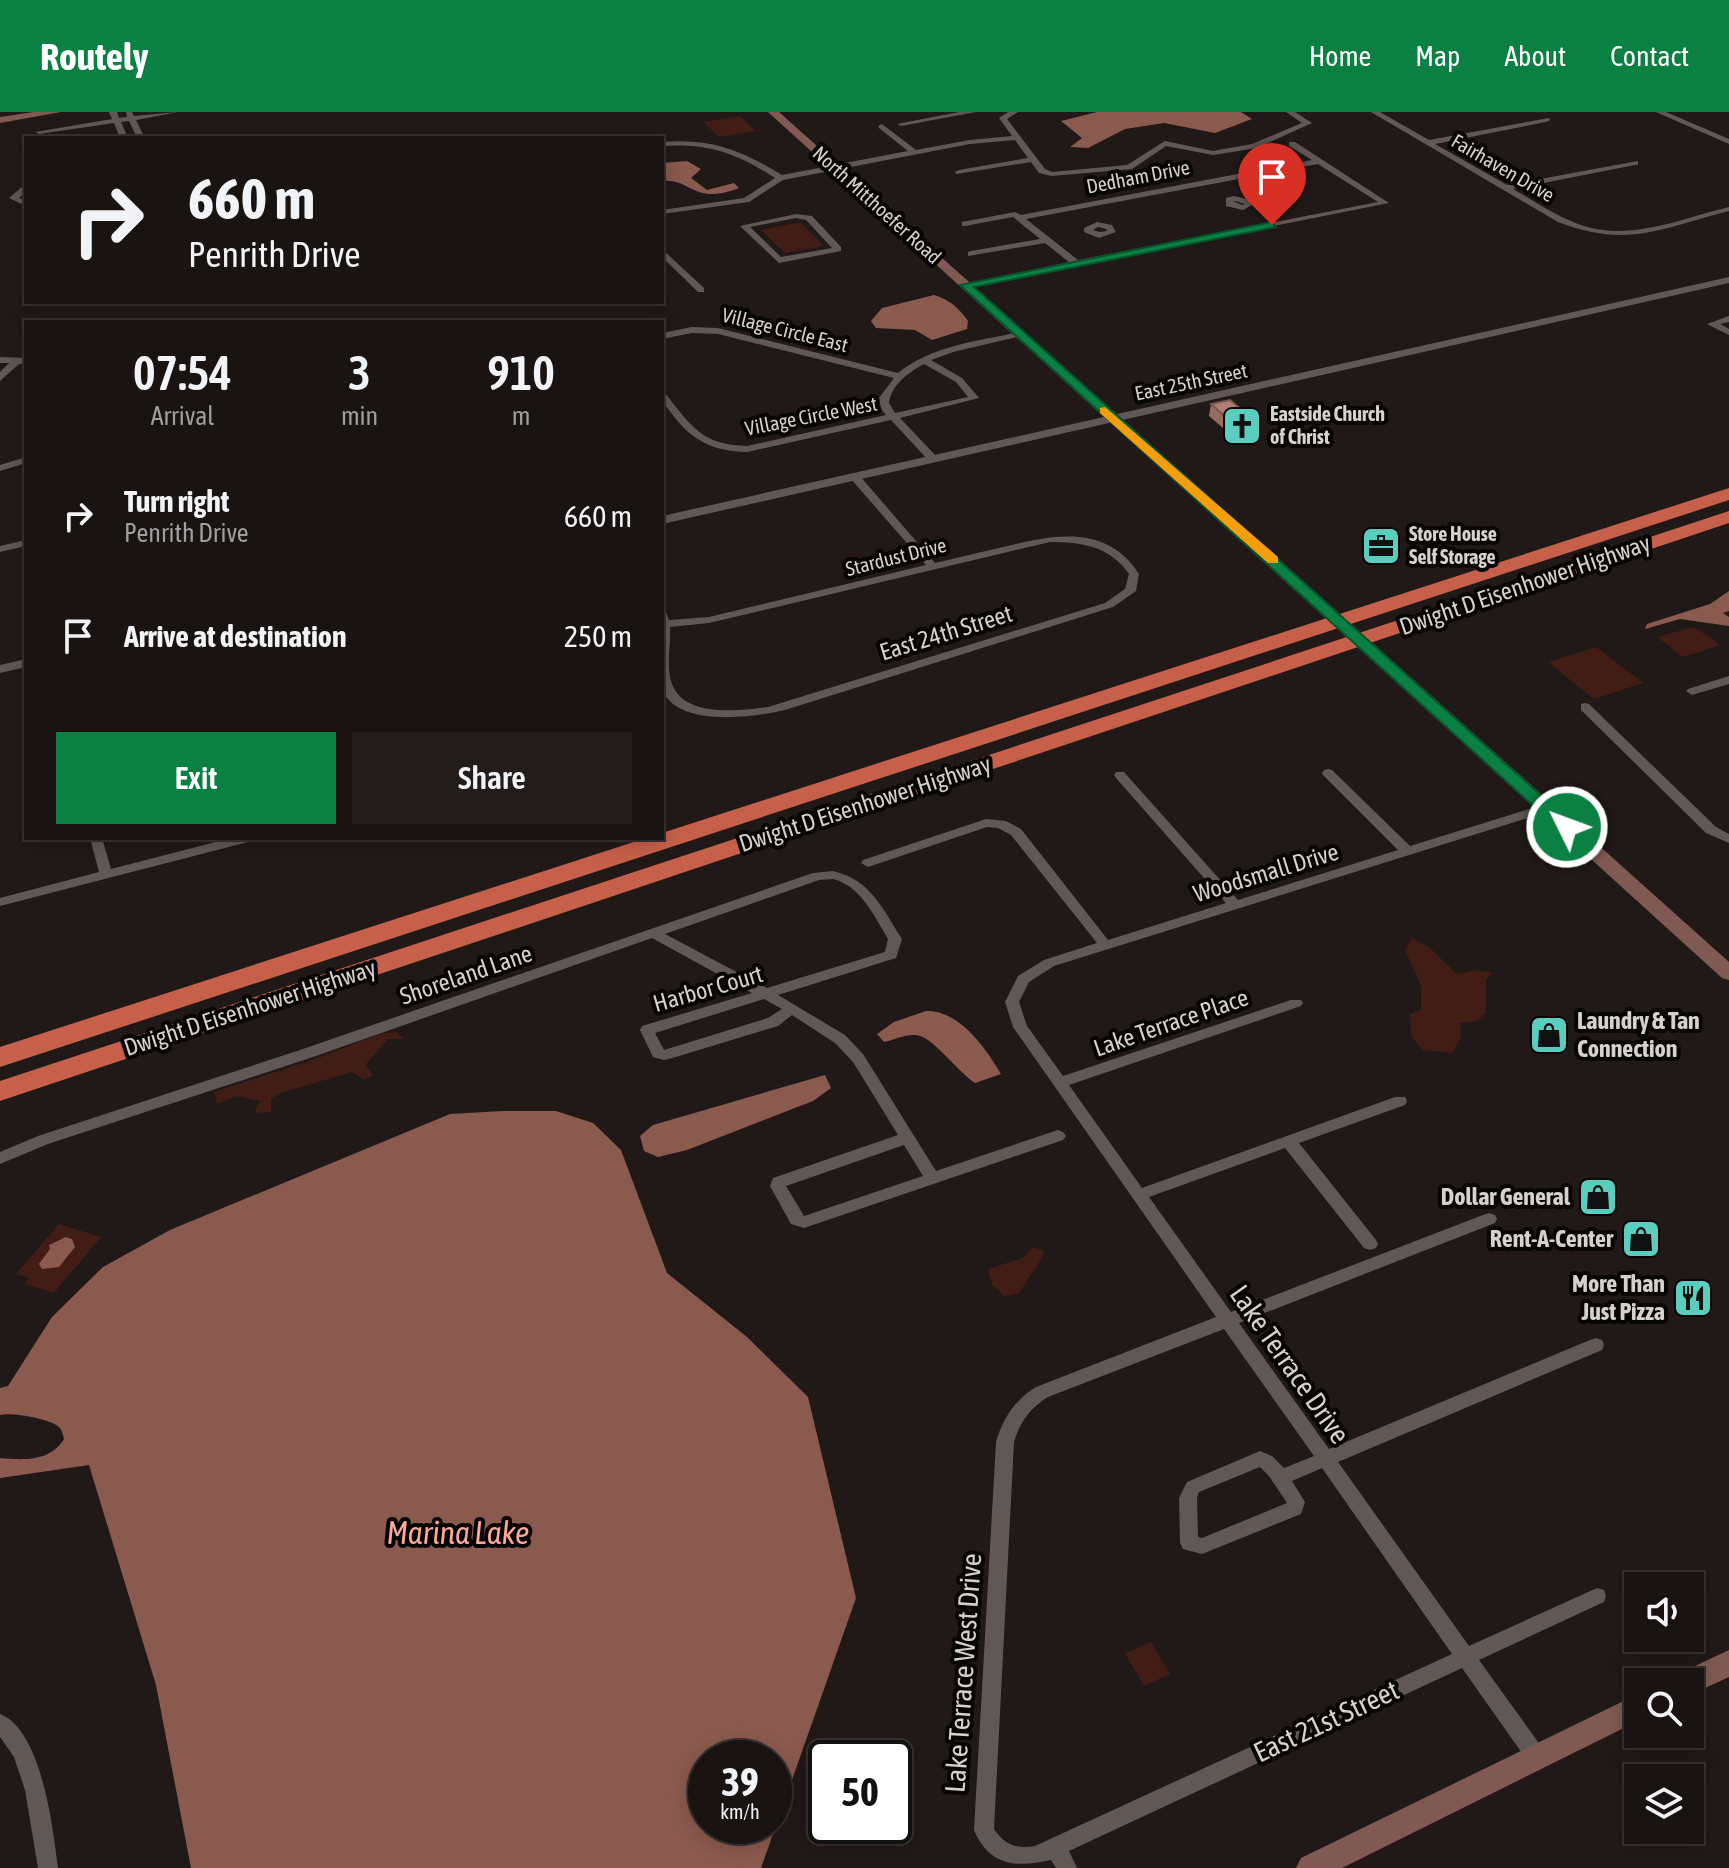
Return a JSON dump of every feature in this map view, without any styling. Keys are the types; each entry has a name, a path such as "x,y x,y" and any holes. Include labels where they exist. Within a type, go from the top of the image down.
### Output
{"highway":[{"name":"Dwight D Eisenhower Highway","path":"0,1057 1729,494"},
{"name":"Dwight D Eisenhower Highway","path":"0,1091 1729,517"}],"main road":[{"path":"0,120 56,112"},
{"name":"North Mitthoefer Road","path":"773,112 1727,970"},
{"path":"1704,1675 1729,1663"},
{"path":"1311,1868 1624,1714"}],"street":[{"path":"39,132 115,116 174,112"},
{"path":"901,124 972,112"},
{"path":"990,112 1010,114"},
{"path":"1010,114 1003,118 1013,135 1043,172 1057,175 1129,167 1165,143 1213,153 1254,146 1308,123 1290,112"},
{"name":"Fairhaven Drive","path":"1375,112 1568,223 1620,234 1682,225 1729,209"},
{"path":"1660,112 1729,142"},
{"path":"130,115 140,136"},
{"path":"115,116 123,136"},
{"path":"1428,143 1546,120"},
{"path":"882,126 914,152"},
{"path":"664,212 746,200 778,176 1013,135"},
{"path":"664,144 708,142 740,153 778,176"},
{"path":"965,285 1385,203 1292,144"},
{"path":"959,172 1033,159"},
{"name":"Dedham Drive","path":"965,224 1015,214 1019,218 1319,161"},
{"path":"1506,188 1635,163"},
{"path":"1210,182 1233,198 1250,200 1252,205 1246,207 1272,225"},
{"path":"24,190 13,198 24,203"},
{"path":"721,202 744,226 779,260 839,248 806,217 744,226"},
{"path":"1072,208 1093,225 1088,227 1089,232 1107,234 1130,253"},
{"path":"1019,218 1076,263"},
{"path":"971,254 1047,240"},
{"path":"664,254 701,290"},
{"name":"East 25th Street","path":"664,520 1729,280"},
{"path":"1729,319 1712,324 1729,332"},
{"name":"Village Circle East","path":"664,336 692,330 718,331 898,376"},
{"path":"933,459 894,418 883,400 898,376 922,359 1021,335"},
{"name":"Village Circle West","path":"664,397 697,438 723,448 757,447 974,398 959,380 922,359"},
{"path":"0,360 21,361"},
{"path":"0,378 21,361"},
{"path":"0,468 24,461"},
{"path":"855,477 932,566"},
{"name":"Stardust Drive","path":"664,619 709,620 932,566 1060,539 1102,545 1129,564"},
{"path":"0,549 24,543"},
{"name":"East 24th Street","path":"664,619 665,681 672,694 702,711 743,714 781,707 1109,605 1125,597 1133,586 1134,574 1129,564"},
{"path":"0,669 24,663"},
{"path":"1692,691 1729,680"},
{"path":"1585,707 1711,830 1729,839"},
{"path":"1328,773 1408,852"},
{"path":"1120,775 1235,905"},
{"name":"Woodsmall Drive","path":"1013,997 1023,979 1037,969 1546,808"},
{"path":"868,863 986,823 1005,825 1016,832 1106,946"},
{"path":"97,840 106,874"},
{"path":"0,902 239,840"},
{"name":"Shoreland Lane","path":"7,1154 818,876 841,875 859,884 895,939 895,950"},
{"path":"653,933 792,1008 823,1026 848,1046 933,1179"},
{"name":"Harbor Court","path":"792,1008 773,1022 664,1055 658,1053 647,1030 885,958 895,950"},
{"name":"Lake Terrace Drive","path":"1013,997 1017,1022 1536,1756"},
{"name":"Lake Terrace Place","path":"1060,1083 1296,1003"},
{"path":"1139,1195 1400,1101"},
{"path":"908,1138 778,1182 778,1186 797,1220 804,1222 1058,1136"},
{"path":"1288,1141 1370,1244"},
{"path":"1228,1320 1489,1219"},
{"name":"Lake Terrace West Drive","path":"1055,1846 1024,1859 1012,1858 991,1843 983,1825 1005,1442 1019,1410 1042,1392 1228,1320"},
{"path":"1280,1478 1596,1345"},
{"path":"1260,1459 1267,1460 1280,1478 1296,1502 1295,1508 1202,1546 1189,1543 1188,1498 1193,1487 1260,1459"},
{"name":"East 21st Street","path":"1055,1846 1597,1596"},
{"path":"2,1727 25,1765 36,1797 48,1868"},
{"path":"1055,1846 1067,1868"}],"shaded area":[{"path":"740,116 756,131 719,137 703,122"},
{"path":"800,222 824,246 785,253 761,230"},
{"path":"1694,627 1721,645 1683,657 1657,637"},
{"path":"1596,647 1643,683 1594,699 1548,662"},
{"path":"1412,938 1429,947 1457,974 1475,970 1493,973 1486,979 1486,1013 1477,1021 1460,1023 1461,1037 1452,1053 1423,1050 1411,1036 1410,1014 1421,1010 1421,986 1405,950"},
{"path":"396,1032 404,1039 388,1039 365,1065 373,1075 364,1080 352,1072 280,1093 271,1099 271,1112 254,1113 260,1101 236,1096 217,1104 214,1092 321,1057 379,1034"},
{"path":"59,1224 101,1237 54,1293 25,1284 29,1278 16,1274"},
{"path":"1033,1247 1044,1252 1042,1258 1019,1293 1004,1296 992,1284 988,1269 1023,1258"},
{"path":"1151,1642 1170,1674 1144,1686 1125,1653"}],"water":[{"path":"1097,112 1241,112 1252,119 1215,133 1164,123 1125,129 1088,148 1070,147 1082,138 1061,121"},
{"path":"687,161 701,169 691,178 707,190 734,183 739,188 712,194 664,181 664,163"},
{"path":"934,295 958,308 968,321 967,329 932,340 915,330 876,328 871,321 882,308"},
{"path":"1729,591 1729,611 1723,613 1729,617 1729,626 1680,619 1645,629 1647,624 1710,604"},
{"path":"926,1011 938,1012 960,1023 979,1042 1001,1074 975,1083 922,1037 908,1035 884,1042 877,1034 894,1022"},
{"path":"825,1075 831,1088 813,1101 687,1150 658,1157 644,1151 640,1136 653,1125"},
{"name":"Marina Lake","path":"556,1111 593,1123 621,1150 667,1273 747,1337 808,1397 856,1598 792,1780 792,1740 688,1740 688,1844 769,1844 761,1868 191,1868 156,1685 89,1465 0,1478 0,1458 44,1456 64,1439 59,1427 48,1421 21,1415 0,1415 0,1388 8,1386 52,1317 103,1267 170,1230 450,1114"},
{"path":"66,1237 72,1239 75,1247 59,1267 42,1269 39,1264 50,1249 49,1245"}],"building":[{"path":"1230,400 1250,417 1231,422 1211,404"}],"slow traffic":[{"path":"1105,411 1273,560"}],"place":[{"name":"Eastside Church of Christ","path":"1242,426"},
{"name":"Store House Self Storage","path":"1381,546"},
{"name":"Laundry & Tan Connection","path":"1549,1035"},
{"name":"Dollar General","path":"1598,1197"},
{"name":"Rent-A-Center","path":"1641,1239"},
{"name":"More Than Just Pizza","path":"1693,1298"}],"route":[{"path":"1272,225 965,285 1567,827"}]}
